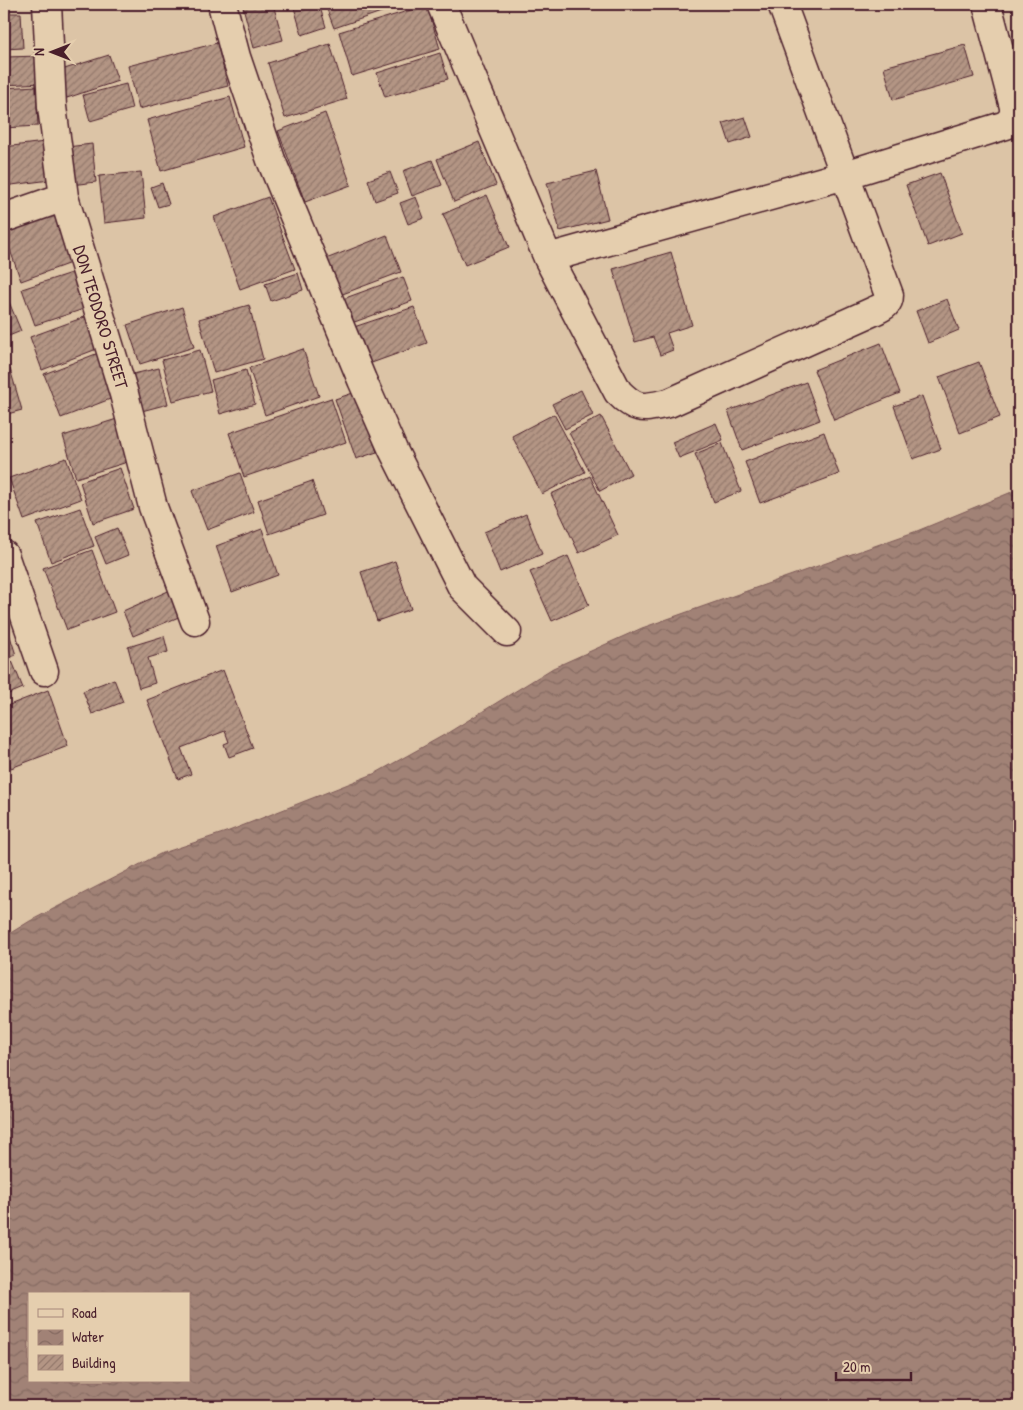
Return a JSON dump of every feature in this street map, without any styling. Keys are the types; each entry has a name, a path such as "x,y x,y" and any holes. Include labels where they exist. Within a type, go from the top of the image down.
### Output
{"street":[{"name":"DON TEODORO STREET","path":"47,4 52,107 64,197 124,394 154,507 195,621"},
{"path":"222,4 236,57 271,160 392,450 462,587 507,632"},
{"path":"441,4 548,258 618,392 629,403 642,408 669,403 886,305 889,300 889,295 782,4"},
{"path":"548,258 845,175 1006,125 1014,117 1014,107 987,4"},
{"path":"4,218 64,197"},
{"path":"4,555 44,671"}],"water":[{"path":"1019,489 1019,1406 4,1406 4,937 30,921 160,854 229,831 376,773 446,734 553,668 642,628 917,531"}],"building":[{"path":"256,4 273,4 283,40 254,48 243,7"},
{"path":"293,4 319,4 326,27 302,35"},
{"path":"325,4 405,4 334,28"},
{"path":"427,5 440,49 352,76 339,32"},
{"path":"4,13 21,13 23,48 4,49"},
{"path":"217,43 228,86 139,109 128,66"},
{"path":"330,44 347,99 285,118 268,63"},
{"path":"965,45 974,77 893,100 884,67"},
{"path":"440,53 448,79 385,97 377,73"},
{"path":"109,55 118,81 67,98 58,71"},
{"path":"42,56 43,83 4,85 4,57"},
{"path":"126,84 132,109 90,121 83,95"},
{"path":"36,86 38,126 4,128 4,88"},
{"path":"230,97 244,147 161,171 147,120"},
{"path":"325,113 351,185 305,202 278,131"},
{"path":"745,117 752,137 730,144 723,123"},
{"path":"45,142 50,180 4,186 4,147"},
{"path":"479,142 496,185 454,202 437,159"},
{"path":"92,144 96,182 71,185 67,147"},
{"path":"432,160 442,185 412,196 403,171"},
{"path":"596,171 608,219 560,231 547,183"},
{"path":"141,172 146,218 104,223 99,176"},
{"path":"390,172 398,193 375,201 368,180"},
{"path":"940,173 962,233 928,246 906,185"},
{"path":"162,183 169,204 158,207 151,187"},
{"path":"487,195 509,247 465,265 443,214"},
{"path":"268,197 295,269 240,289 214,217"},
{"path":"416,197 424,218 408,224 400,203"},
{"path":"58,209 76,261 21,281 4,229"},
{"path":"387,235 401,272 340,295 326,259"},
{"path":"671,252 692,325 667,333 673,350 660,355 653,337 635,342 613,269"},
{"path":"77,271 90,307 35,325 22,289"},
{"path":"298,273 303,290 271,301 265,284"},
{"path":"403,277 412,301 349,324 340,300"},
{"path":"4,279 9,295 4,296"},
{"path":"947,299 959,330 928,343 916,311"},
{"path":"9,302 21,331 4,338 4,304"},
{"path":"249,305 263,359 214,373 199,319"},
{"path":"182,307 194,347 140,364 127,325"},
{"path":"414,307 427,343 366,365 354,327"},
{"path":"90,315 102,347 42,370 30,337"},
{"path":"881,343 900,393 834,420 814,370"},
{"path":"303,349 319,396 265,415 249,368"},
{"path":"200,350 211,391 173,401 162,360"},
{"path":"101,352 118,396 61,418 44,374"},
{"path":"979,362 1000,417 960,433 939,377"},
{"path":"159,368 168,404 138,412 129,375"},
{"path":"10,369 22,410 4,415 4,371"},
{"path":"246,370 255,404 220,414 211,380"},
{"path":"806,382 820,420 742,450 728,411"},
{"path":"581,390 593,415 565,429 552,404"},
{"path":"356,392 377,452 356,459 335,399"},
{"path":"922,396 941,449 913,459 894,406"},
{"path":"331,398 346,442 244,477 229,433"},
{"path":"554,414 585,472 542,494 512,436"},
{"path":"601,416 631,474 600,491 569,433"},
{"path":"120,418 134,460 76,478 63,436"},
{"path":"716,423 723,440 679,458 672,442"},
{"path":"824,432 839,474 760,503 745,462"},
{"path":"722,443 741,491 714,502 695,454"},
{"path":"66,458 81,499 24,520 9,478"},
{"path":"120,468 134,509 93,523 80,482"},
{"path":"240,473 254,512 207,530 192,491"},
{"path":"590,476 618,535 579,553 551,494"},
{"path":"312,481 323,515 269,534 258,500"},
{"path":"80,508 94,546 51,562 37,523"},
{"path":"526,514 542,554 500,572 484,532"},
{"path":"117,528 128,555 106,564 95,537"},
{"path":"262,529 278,575 232,592 216,546"},
{"path":"92,550 115,612 67,630 43,568"},
{"path":"568,556 589,605 552,621 530,572"},
{"path":"395,561 411,609 377,621 361,572"},
{"path":"175,588 186,614 133,636 123,611"},
{"path":"8,630 16,655 4,660 4,632"},
{"path":"164,636 168,652 148,658 155,683 139,688 128,647"},
{"path":"12,661 23,688 4,696 4,665"},
{"path":"223,670 253,748 229,757 224,744 229,742 225,731 181,748 191,774 178,779 147,700"},
{"path":"114,679 123,702 92,714 83,691"},
{"path":"48,690 68,746 11,768 4,749 4,707"}]}
